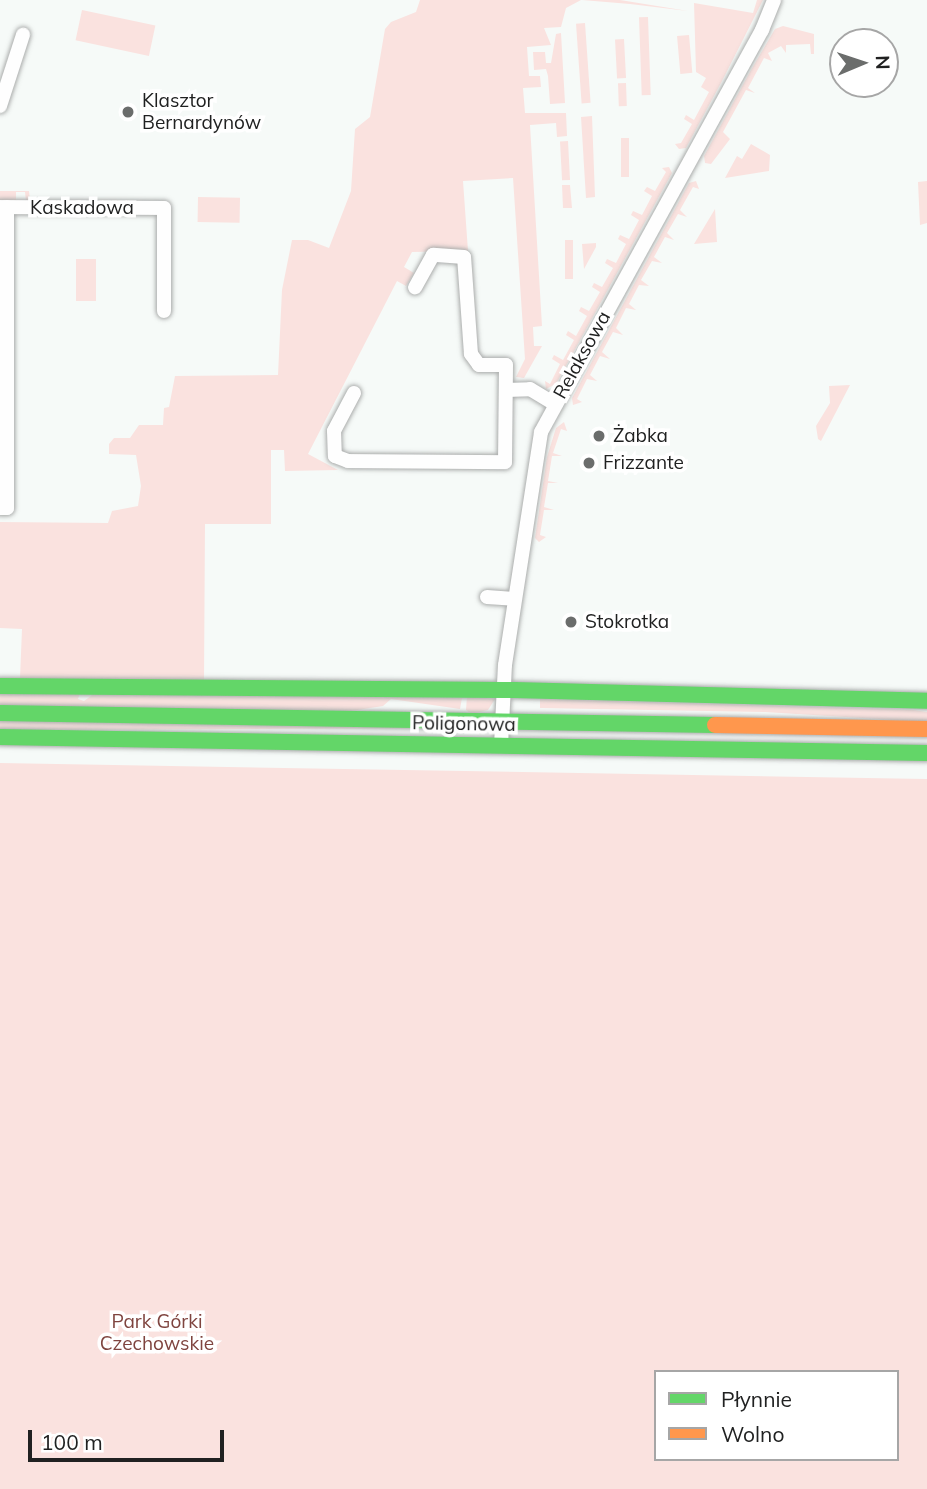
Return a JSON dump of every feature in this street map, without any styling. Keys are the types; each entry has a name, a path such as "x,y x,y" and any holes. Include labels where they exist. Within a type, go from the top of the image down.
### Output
{"main road":[{"path":"0,686 503,690 927,701"},
{"name":"Poligonowa","path":"0,713 927,729"},
{"name":"Poligonowa","path":"0,737 927,753"}],"street":[{"name":"Relaksowa","path":"501,746 500,722 514,599 541,432 762,30 774,0"},
{"path":"0,106 5,74 23,35"},
{"path":"3,207 3,508"},
{"name":"Kaskadowa","path":"3,207 164,208 164,312"},
{"path":"354,393 334,431 335,456 348,461 505,463 506,365 479,365 471,354 464,257 433,255 415,287"},
{"path":"506,390 530,389 555,404"},
{"path":"487,597 514,599"}],"green space":[{"path":"420,0 581,0 566,8 561,27 544,28 551,45 527,47 529,76 540,76 541,87 523,88 525,113 566,113 567,136 557,137 556,123 530,125 542,326 533,327 534,346 542,346 524,378 516,377 525,359 513,178 463,181 468,251 412,252 404,267 414,273 406,286 397,281 308,454 338,470 285,471 284,450 271,450 271,524 205,524 204,681 20,678 22,629 0,628 0,522 108,523 112,511 138,506 141,486 136,455 109,454 109,444 114,438 130,438 139,425 163,425 164,408 169,407 175,376 278,375 282,290 292,240 308,240 329,248 351,191 355,129 370,117 385,29 391,22 416,12"},
{"path":"582,0 620,0 688,11 630,4"},
{"path":"757,0 763,0 721,83 686,148 679,149 675,144 681,143 692,124 684,119 686,115 694,120 709,92 701,87 706,78 696,72 694,3 753,13"},
{"path":"82,10 155,26 149,56 76,40"},
{"path":"639,17 648,17 651,95 642,95"},
{"path":"585,23 591,103 582,103 576,24"},
{"path":"783,26 814,34 814,54 811,54 810,44 786,45 786,53 781,46 768,53 772,61 764,58 748,88 755,93 746,90 723,132 730,139 711,164 705,163 704,156 751,70 775,29"},
{"path":"561,33 565,103 550,104 546,69 534,70 533,52 545,52 546,63 551,63 556,34"},
{"path":"689,35 692,73 680,74 677,36"},
{"path":"615,39 624,39 626,78 617,78"},
{"path":"618,83 626,83 627,106 619,106"},
{"path":"592,116 595,197 586,198 581,117"},
{"path":"621,138 629,138 629,177 621,177"},
{"path":"560,141 568,141 570,180 562,180"},
{"path":"751,144 770,155 769,171 725,178 737,156 742,159"},
{"path":"669,167 672,173 556,384 546,389 545,381 550,384 560,364 552,359 554,355 563,360 574,340 566,335 568,331 576,336 587,316 579,311 581,307 589,311 600,292 592,287 594,283 602,287 613,268 605,263 607,259 616,263 626,244 618,239 620,235 629,239 639,220 631,215 633,211 642,215 652,196 644,191 647,187 655,191 666,172 662,168"},
{"path":"696,181 699,189 693,187 680,210 687,217 678,214 667,233 674,240 665,237 654,257 662,263 652,261 641,280 649,286 639,285 629,304 636,310 626,308 616,328 623,335 613,332 602,352 610,359 600,356 590,375 597,381 587,379 577,399 582,402 573,405 572,398 689,183"},
{"path":"927,181 927,223 920,225 918,182"},
{"path":"562,185 570,185 572,208 563,208"},
{"path":"0,191 29,191 30,200 26,201 25,192 16,192 16,201 0,200"},
{"path":"198,197 240,198 240,223 198,222"},
{"path":"715,209 717,242 694,244"},
{"path":"565,240 573,240 573,279 565,279"},
{"path":"596,243 596,247 584,269 582,244"},
{"path":"76,259 96,259 96,301 76,301"},
{"path":"850,385 821,441 818,439 816,426 830,403 829,386"},
{"path":"564,422 567,431 561,429 553,453 562,456 552,456 548,481 558,483 548,483 544,507 554,510 544,510 540,535 546,537 539,542 535,538 547,457 556,428"},
{"path":"0,692 80,693 78,699 84,701 95,693 462,698 460,709 391,699 383,706 351,711 0,705"},
{"path":"467,696 495,699 488,710 472,714 466,710"},
{"path":"540,699 913,710 927,712 927,722 765,712 540,708"},
{"path":"0,720 460,728 0,730"},
{"name":"Park Górki Czechowskie","path":"0,763 927,779 927,1489 0,1489"}],"traffic: fast":[{"path":"0,686 514,690 927,701"},
{"path":"0,713 715,725"},
{"path":"0,737 927,753"}],"traffic: slow":[{"path":"715,725 927,729"}],"place":[{"name":"Klasztor Bernardynów","path":"128,112"},
{"name":"Żabka","path":"599,436"},
{"name":"Frizzante","path":"589,463"},
{"name":"Stokrotka","path":"571,622"}]}
